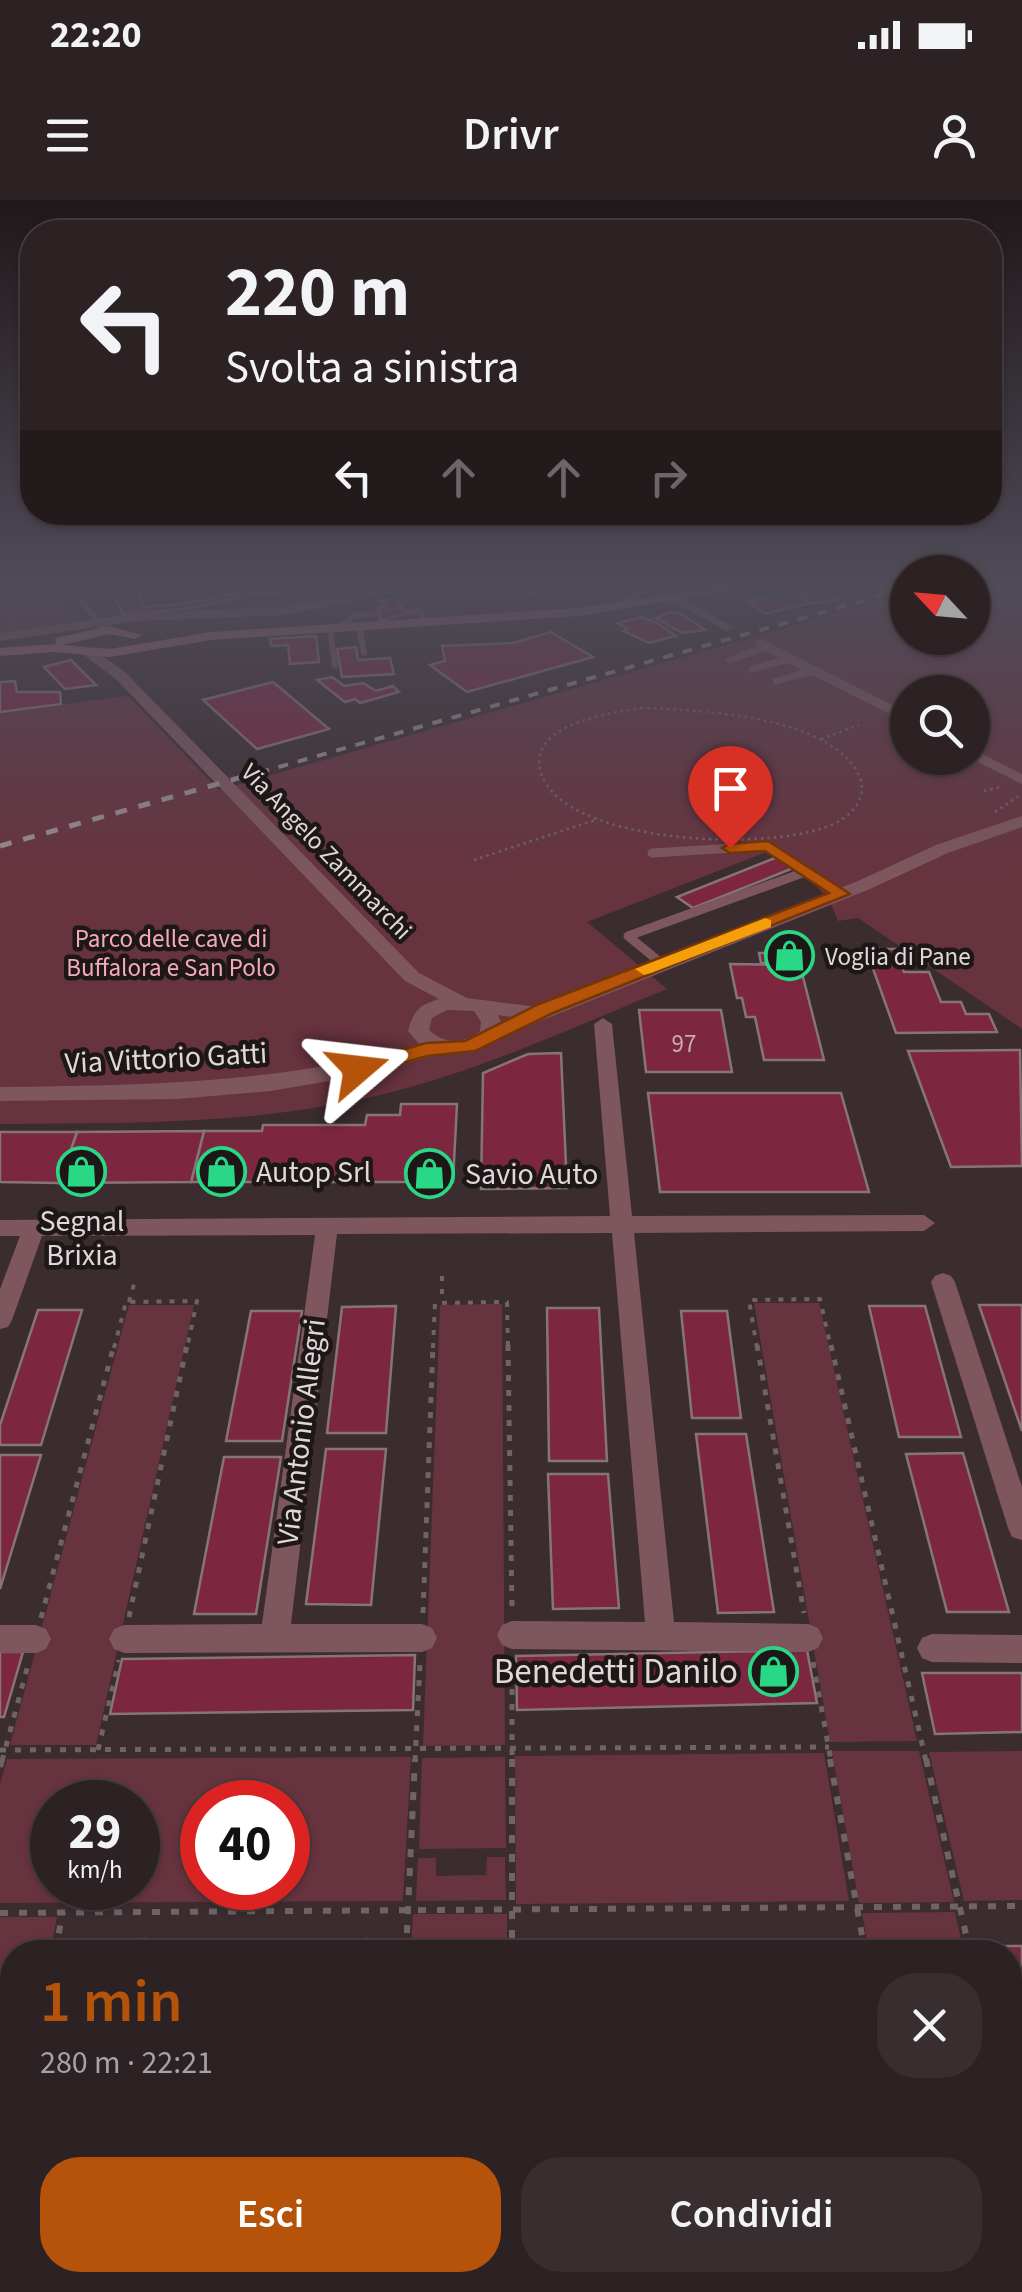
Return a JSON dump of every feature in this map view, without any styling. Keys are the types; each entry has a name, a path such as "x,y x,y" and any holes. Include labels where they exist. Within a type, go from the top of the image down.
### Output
{"street":[{"name":"Via Angelo Zammarchi","path":"124,681 412,977 460,1002"},
{"path":"778,682 782,681"},
{"path":"833,681 890,711"},
{"path":"990,762 1019,777"},
{"name":"Via Vittorio Gatti","path":"986,832 1022,811"},
{"name":"Via Vittorio Gatti","path":"0,1094 177,1092 271,1084 440,1047 468,1047 546,1008 1022,820"},
{"name":"Via Angelo Zammarchi","path":"412,977 420,1020"},
{"name":"Via Vittorio Gatti","path":"333,1073 380,1052 442,1004 460,1002 484,1010 546,1008"},
{"path":"484,1010 491,1019 489,1034"},
{"path":"420,1020 426,1041 440,1047"},
{"path":"603,1024 661,1637"},
{"path":"0,1228 924,1223"},
{"name":"Via Antonio Allegri","path":"275,1638 327,1226"},
{"path":"0,1320 34,1228"},
{"path":"943,1282 1022,1528"},
{"path":"512,1635 808,1638"},
{"path":"124,1639 422,1638"},
{"path":"0,1639 36,1639"},
{"path":"932,1648 1022,1649"}],"lane":[{"path":"652,853 768,846 842,894"},
{"path":"660,963 628,936 808,871"}],"path":[{"path":"642,708 759,719 819,740 852,762 862,781 861,801 845,818 817,831 781,839 732,842 598,820 566,804 548,786 540,769 542,751 579,722 642,708"},
{"path":"819,740 859,725"},
{"path":"474,860 598,820"},
{"path":"442,1276 442,1303"},
{"path":"0,1767 136,1277"},
{"path":"863,1940 749,1300 820,1299 967,1940"},
{"path":"98,1750 197,1301 129,1302"},
{"path":"407,1940 435,1303 507,1302 512,1940"},
{"path":"2,1750 829,1747"},
{"path":"0,1913 1022,1906"},
{"path":"57,1940 63,1912"}],"green space":[{"name":"Parco delle cave di Buffalora e San Polo","path":"601,681 890,681 890,775 990,775 990,681 1022,681 1022,1029 858,918 838,921 820,889 772,850 587,922 667,989 477,1066 398,1091 269,1114 179,1121 0,1124 0,712 128,696 219,790"},
{"path":"754,1303 819,1303 917,1741 830,1742"},
{"path":"502,1304 505,1745 423,1746 440,1305"},
{"path":"129,1305 194,1305 96,1745 10,1745"},
{"path":"832,1751 919,1751 954,1902 859,1903"},
{"path":"1022,1751 1022,1900 964,1901 929,1752"},
{"path":"824,1753 849,1901 516,1904 515,1756"},
{"path":"411,1757 403,1901 310,1901 310,1780 180,1780 180,1902 160,1902 160,1780 30,1780 30,1903 0,1903 0,1784 7,1759"},
{"path":"505,1757 506,1848 419,1849 422,1758"},
{"path":"487,1857 505,1857 506,1900 416,1901 418,1858 436,1858 436,1876 486,1875"},
{"path":"955,1912 961,1940 867,1940 862,1913"},
{"path":"413,1914 507,1914 507,1940 412,1940"},
{"path":"0,1917 57,1917 52,1940 0,1940"}],"building":[{"path":"15,681 17,692 60,692 61,704 0,712 0,682"},
{"path":"57,681 92,681 96,685 65,689"},
{"path":"318,681 337,681 344,686 363,683 376,691 393,686 399,692 360,703 355,699 345,702"},
{"path":"451,681 508,681 467,692"},
{"path":"273,682 329,729 257,749 203,700"},
{"path":"780,856 796,867 693,908 677,897"},
{"path":"769,949 796,949 800,963 761,963 759,953 770,953"},
{"path":"866,949 895,949 904,972 929,972 941,1002 961,1002 966,1014 989,1014 997,1032 896,1033"},
{"path":"730,964 800,965 824,1060 764,1060 755,1017 746,1017 742,998 737,998"},
{"path":"639,1010 721,1010 732,1072 646,1072"},
{"path":"1020,1050 1022,1166 951,1167 908,1051"},
{"path":"561,1053 567,1188 481,1189 483,1073 528,1054"},
{"path":"648,1093 841,1093 869,1192 660,1192"},
{"path":"401,1104 457,1104 453,1182 191,1182 204,1131 262,1131 263,1125 365,1125 367,1115 400,1115"},
{"path":"204,1131 191,1182 59,1183 77,1132"},
{"path":"0,1132 77,1132 59,1183 0,1182"},
{"path":"979,1305 1022,1305 1022,1431"},
{"path":"396,1306 386,1433 327,1433 342,1307"},
{"path":"869,1306 925,1306 961,1437 899,1437"},
{"path":"547,1308 599,1308 607,1461 549,1461"},
{"path":"38,1310 82,1310 41,1445 0,1445 0,1425"},
{"path":"251,1311 302,1311 282,1441 226,1441"},
{"path":"681,1311 727,1311 741,1418 692,1418"},
{"path":"696,1434 746,1434 774,1612 718,1613"},
{"path":"326,1449 386,1449 371,1605 306,1604"},
{"path":"963,1453 1009,1612 947,1612 906,1454"},
{"path":"0,1455 41,1455 0,1589"},
{"path":"224,1457 281,1457 256,1614 194,1614"},
{"path":"548,1474 608,1474 619,1608 553,1609"},
{"path":"807,1650 817,1703 517,1710 516,1656"},
{"path":"0,1652 23,1652 4,1717 0,1717"},
{"path":"415,1655 413,1710 110,1714 122,1659"},
{"path":"922,1673 1022,1673 1022,1732 935,1734"}],"railway":[{"path":"240,778 582,681"},
{"path":"0,846 249,775"}],"slow traffic":[{"path":"644,969 765,924"}],"place":[{"name":"Voglia di Pane","path":"790,956"},
{"name":"Segnal Brixia","path":"82,1172"},
{"name":"Autop Srl","path":"221,1172"},
{"name":"Savio Auto","path":"430,1174"},
{"name":"Benedetti Danilo","path":"773,1671"}],"route":[{"path":"358,1069 440,1047 459,1049 477,1044 489,1034 546,1008 842,894 768,846 730,848"}]}
